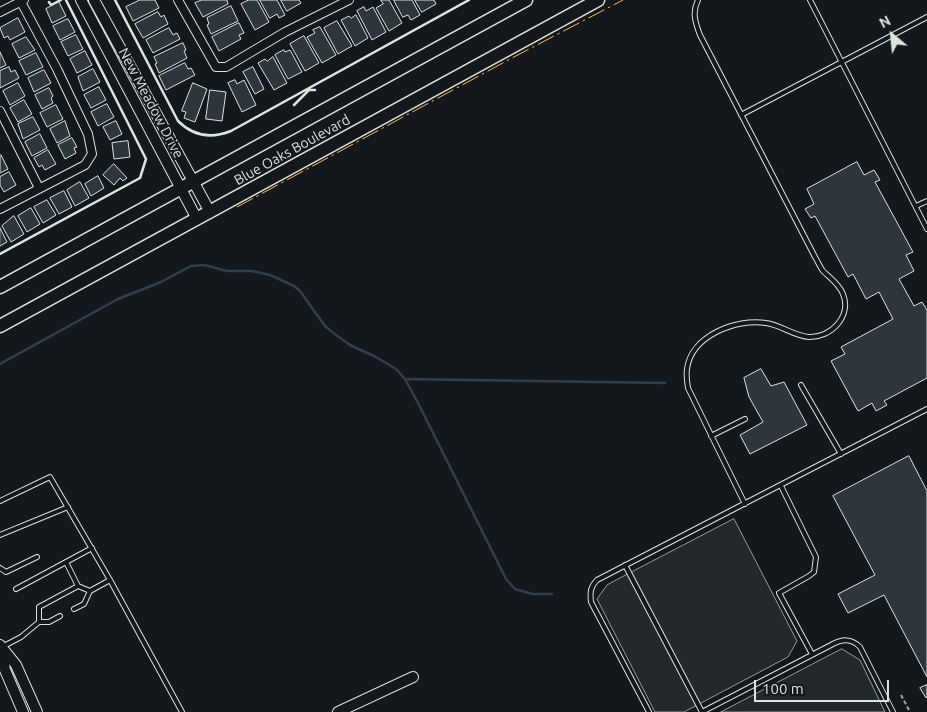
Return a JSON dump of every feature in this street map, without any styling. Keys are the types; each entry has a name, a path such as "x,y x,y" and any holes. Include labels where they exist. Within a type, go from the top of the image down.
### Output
{"main road":[{"name":"Blue Oaks Boulevard","path":"0,287 526,0"},
{"name":"Blue Oaks Boulevard","path":"0,326 598,0"}],"street":[{"name":"New Meadow Drive","path":"81,0 197,219"},
{"name":"New Meadow Drive","path":"94,0 210,212"},
{"path":"178,0 216,67 226,67 294,28 349,0"},
{"path":"0,12 22,1 88,134 92,154 85,164 0,209"},
{"path":"0,111 40,188"},
{"path":"0,646 5,670 23,712"},
{"path":"0,646 16,665 36,712"},
{"path":"338,712 413,677"}],"lane":[{"path":"698,0 694,12 694,22 815,257 823,270 841,290 845,307 842,318 835,329 823,336 800,336 766,323 751,322 737,324 710,336 691,357 686,379 692,400 745,504"},
{"path":"810,0 927,229"},
{"path":"741,114 927,17"},
{"path":"916,206 927,201"},
{"path":"801,385 840,454"},
{"path":"649,712 591,602 590,593 594,583 625,565 927,409"},
{"path":"711,436 745,419"},
{"path":"0,502 50,477 110,580 182,712"},
{"path":"781,486 816,557 814,572 778,593 812,654"},
{"path":"0,536 68,507"},
{"path":"16,589 92,548"},
{"path":"0,568 6,572 37,557"},
{"path":"66,562 78,586 90,591"},
{"path":"625,565 702,712 812,654 846,640 852,640 860,647 893,712"},
{"path":"74,609 84,604 90,591 110,580"},
{"path":"39,622 39,607 78,586"},
{"path":"0,646 21,638 39,622 49,622 60,616"}],"path":[{"path":"901,695 910,712"}],"shaded area":[{"path":"734,519 797,641 788,657 684,712 655,712 597,599 607,585"},
{"path":"842,649 860,660 885,712 721,712"}],"building":[{"path":"140,0 155,0 159,8 133,21 126,7"},
{"path":"202,0 227,0 228,4 203,17 195,3"},
{"path":"249,0 257,0 269,22 255,30 241,4"},
{"path":"260,0 277,0 285,15 279,18 277,14 270,18"},
{"path":"281,0 299,0 301,3 287,11"},
{"path":"381,0 389,0 402,23 389,31 376,8 383,4"},
{"path":"394,0 412,0 420,15 411,20 408,15 403,17"},
{"path":"415,0 434,0 436,4 422,12"},
{"path":"59,2 66,16 52,23 46,9"},
{"path":"231,6 238,21 211,34 207,25 209,24 207,18"},
{"path":"364,7 366,11 373,7 386,32 372,40 357,11"},
{"path":"158,12 161,17 164,15 168,24 143,38 135,24"},
{"path":"356,15 368,38 355,46 341,20"},
{"path":"18,18 25,32 10,40 8,36 4,38 0,28"},
{"path":"68,19 75,32 60,40 53,26"},
{"path":"337,21 352,46 338,54 324,28"},
{"path":"239,23 244,33 239,35 241,39 219,51 212,37"},
{"path":"320,27 336,55 322,63 307,37 315,33 313,30"},
{"path":"169,28 173,35 177,33 180,39 153,53 146,40"},
{"path":"76,35 83,49 68,56 61,42"},
{"path":"304,36 319,63 305,71 290,44"},
{"path":"26,37 35,50 19,58 12,44"},
{"path":"183,43 187,58 159,73 154,57"},
{"path":"284,50 285,52 290,50 302,72 288,79 275,55"},
{"path":"85,51 92,65 77,73 70,59"},
{"path":"0,52 6,65 0,68"},
{"path":"36,53 43,67 26,75 19,61"},
{"path":"273,57 287,83 274,90 258,63"},
{"path":"185,63 188,69 191,68 195,75 166,90 159,76"},
{"path":"9,67 11,72 15,70 19,78 0,88 0,71"},
{"path":"253,67 264,89 255,94 243,72"},
{"path":"93,69 100,82 83,91 78,77"},
{"path":"44,70 51,83 34,92 28,78"},
{"path":"235,80 237,84 244,80 256,105 242,112 228,83"},
{"path":"18,83 25,96 10,105 3,91"},
{"path":"193,83 207,89 195,122 184,118 186,112 182,111"},
{"path":"99,87 106,100 91,108 84,95"},
{"path":"49,88 53,96 51,98 53,103 42,109 35,95"},
{"path":"210,90 226,92 222,121 206,119"},
{"path":"24,100 32,114 18,122 10,108"},
{"path":"107,104 114,117 98,126 91,112"},
{"path":"56,105 63,119 47,127 40,113"},
{"path":"33,117 40,130 23,139 18,124"},
{"path":"65,121 70,136 57,143 50,129"},
{"path":"116,121 122,134 110,140 103,127"},
{"path":"40,134 47,148 32,156 25,142"},
{"path":"72,138 77,147 74,148 76,153 65,159 58,145"},
{"path":"128,141 130,157 114,159 112,143"},
{"path":"48,150 56,164 45,170 42,165 39,167 34,158"},
{"path":"0,156 8,169 0,173"},
{"path":"857,162 864,175 874,170 880,180 875,182 913,252 906,255 914,271 899,279 914,306 922,302 927,310 927,378 884,401 887,405 876,411 872,403 858,411 831,361 845,354 841,347 893,319 879,292 866,299 853,274 848,277 815,216 811,218 805,209 814,204 807,189"},
{"path":"114,164 127,178 123,181 120,178 114,185 103,175"},
{"path":"9,172 16,185 4,192 0,185 0,177"},
{"path":"98,176 104,188 91,196 85,184"},
{"path":"80,182 89,198 75,206 67,190"},
{"path":"64,191 72,207 59,214 50,198"},
{"path":"47,200 56,215 43,223 34,207"},
{"path":"31,208 40,224 27,232 18,216"},
{"path":"14,216 24,234 11,242 2,226"},
{"path":"0,228 7,242 0,246"},
{"path":"761,369 771,386 784,382 807,425 750,454 740,435 763,422 749,397 744,378"},
{"path":"909,456 927,491 927,677 884,595 848,613 838,594 875,575 833,496"},
{"path":"927,685 927,697 926,698 920,688"}],"waterway":[{"path":"0,364 118,299 161,282 191,266 204,265 227,271 252,271 270,275 294,286 300,291 325,326 336,335 350,345 396,369 405,379 506,579 515,589 532,594 552,594"},
{"path":"405,379 665,383"}],"wall":[{"path":"49,2 51,5 61,0"},
{"path":"0,254 140,178 146,159 66,0"},
{"path":"115,0 178,121 190,130 203,135 216,135 231,131 469,0"},
{"path":"294,105 309,90 315,90"}],"power":[{"path":"237,207 623,0"}]}
